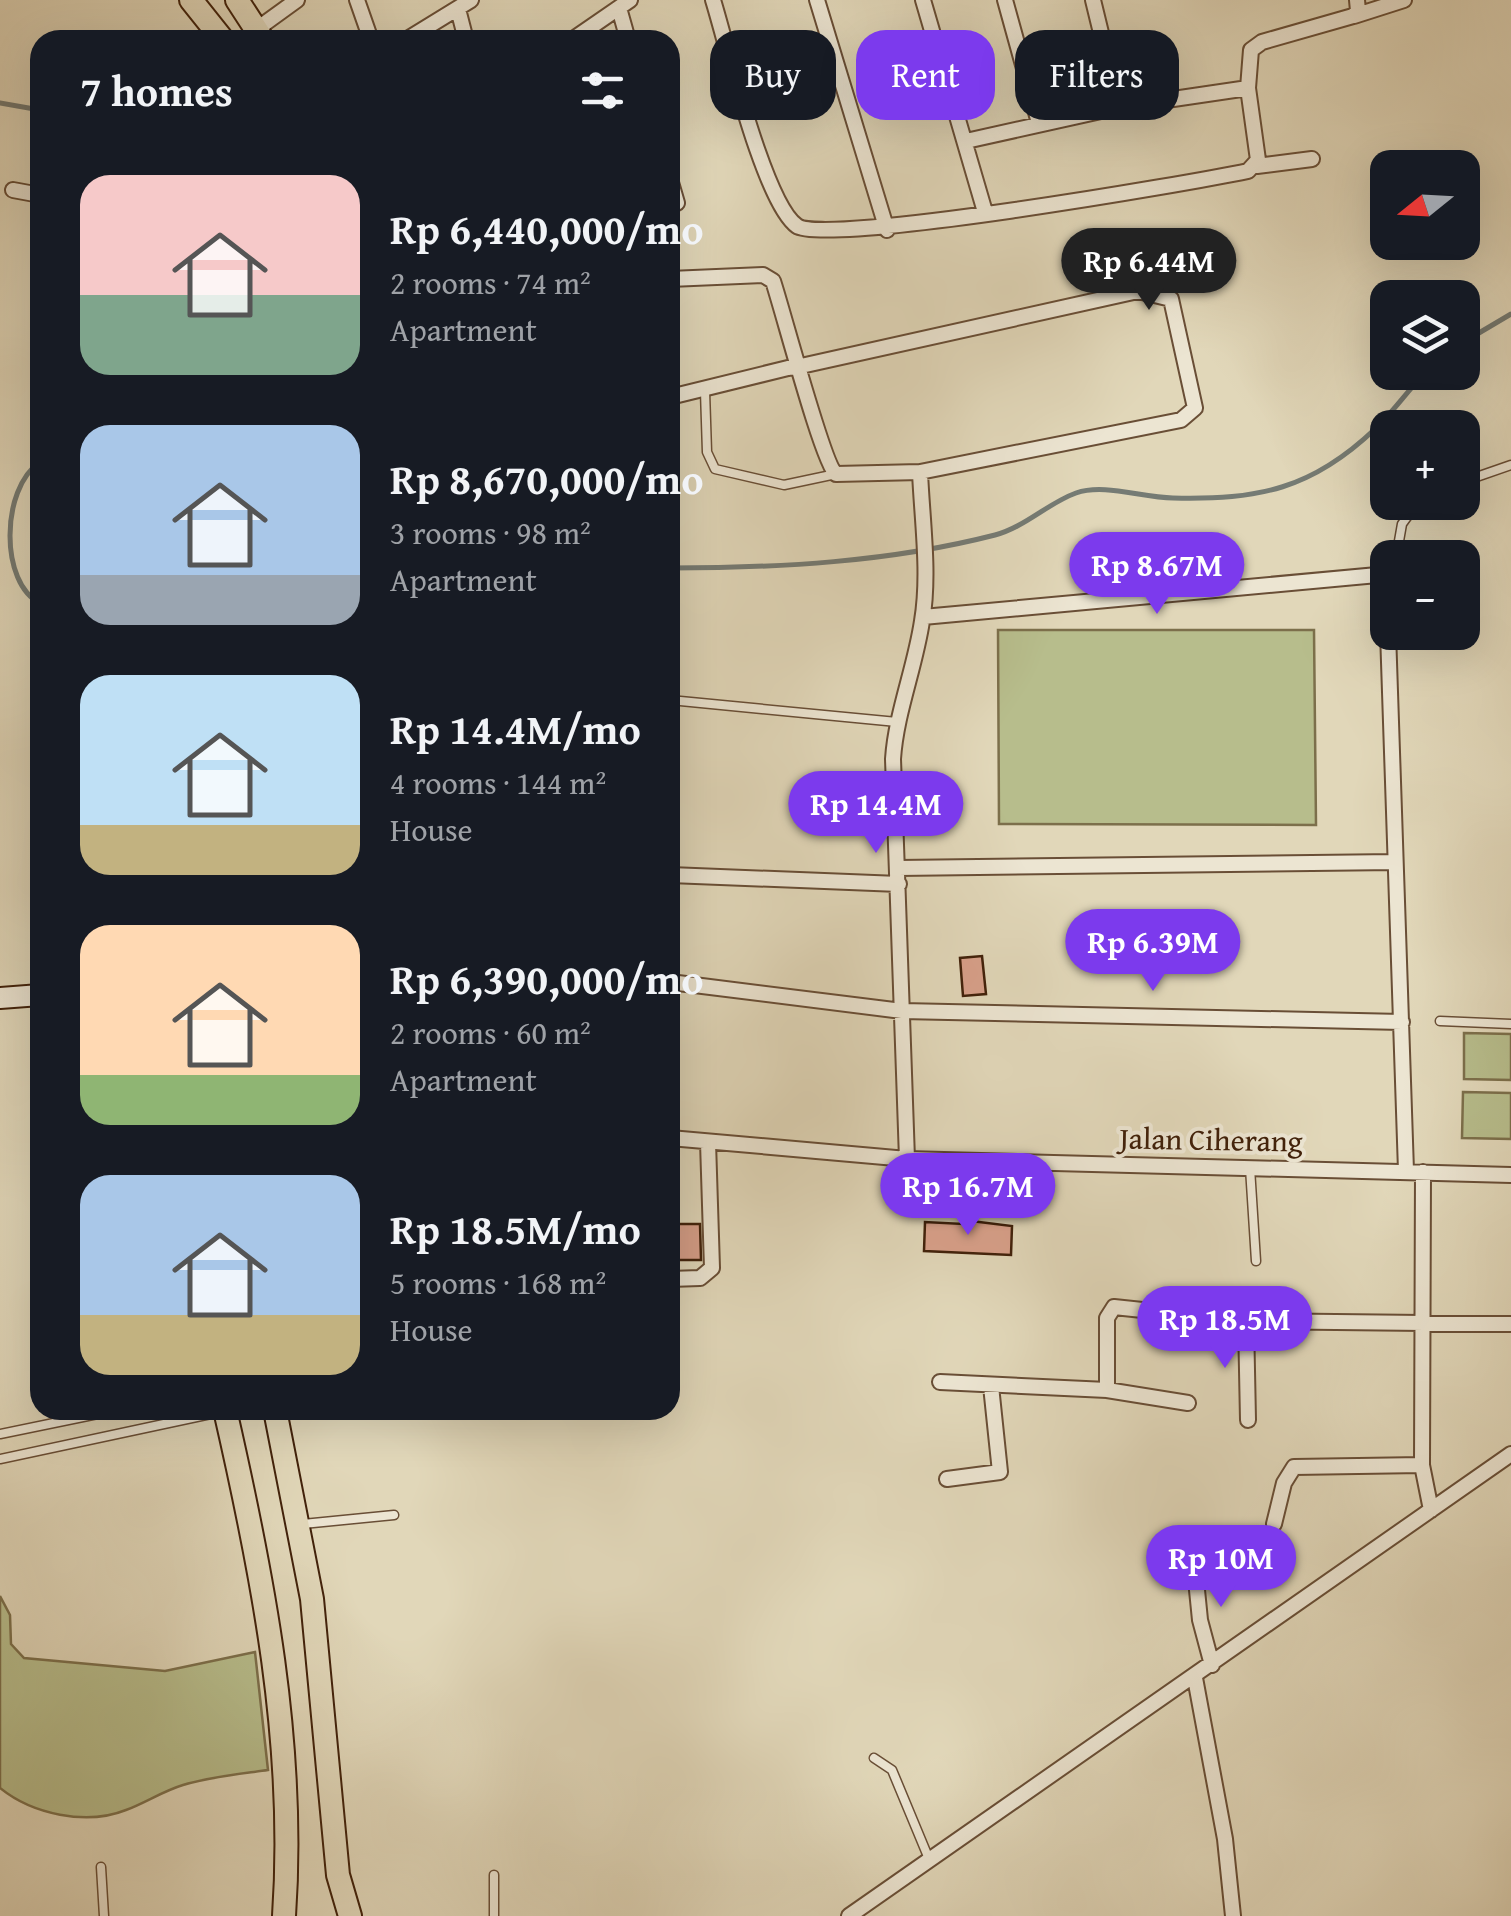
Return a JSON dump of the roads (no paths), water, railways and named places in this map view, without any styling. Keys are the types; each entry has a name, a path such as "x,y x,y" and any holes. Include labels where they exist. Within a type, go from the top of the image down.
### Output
{"main road":[{"path":"191,0 214,30"},
{"path":"237,0 257,30"},
{"path":"0,998 30,996"},
{"path":"227,1420 262,1584 281,1724 286,1840 284,1916"},
{"path":"277,1420 320,1659 338,1875 350,1916"}],"street":[{"path":"265,30 297,0"},
{"path":"356,0 368,30"},
{"path":"423,30 471,0"},
{"path":"713,0 774,195 784,214 800,229 820,234 888,230 1218,178 1257,166 1312,159"},
{"path":"817,0 888,230"},
{"path":"923,0 984,212"},
{"path":"1005,0 1039,123"},
{"path":"1093,0 1100,30"},
{"path":"1353,16 1358,11 1357,0"},
{"path":"1257,166 1248,88 1248,55 1254,47 1404,0"},
{"path":"586,30 624,4 627,30"},
{"path":"458,9 463,30"},
{"path":"1179,99 1248,88"},
{"path":"966,141 1055,120"},
{"path":"13,190 30,193"},
{"path":"680,279 770,278 801,366 824,459 836,474 920,472 1181,420 1190,414 1194,398 1171,299 1138,291 801,366 680,396"},
{"path":"907,1159 893,760 897,722 907,697 923,616 920,472"},
{"path":"923,616 1370,576"},
{"path":"1389,650 1406,1172"},
{"path":"898,868 1395,862"},
{"path":"680,875 899,884"},
{"path":"680,983 902,1011 1402,1022"},
{"name":"Jalan Ciherang","path":"680,1139 907,1159 1511,1174"},
{"path":"680,1279 700,1278 712,1268 708,1142"},
{"path":"1423,1172 1422,1466 1431,1510"},
{"path":"1107,1390 1107,1318 1114,1307 1246,1321 1511,1324"},
{"path":"1246,1321 1248,1420"},
{"path":"940,1382 1107,1390 1188,1403"},
{"path":"946,1478 1000,1472 991,1386"},
{"path":"849,1916 1511,1454"},
{"path":"1274,1524 1284,1483 1294,1468 1422,1466"},
{"path":"1194,1560 1200,1620 1212,1665"},
{"path":"1195,1678 1225,1839 1233,1916"}],"lane":[{"path":"705,390 706,452 715,469 784,485 836,474"},
{"path":"1480,476 1511,465"},
{"path":"680,701 897,722"},
{"path":"1440,1021 1511,1024"},
{"path":"1250,1168 1256,1261"},
{"path":"0,1434 72,1420"},
{"path":"88,1420 90,1442"},
{"path":"0,1459 183,1420"},
{"path":"298,1525 394,1516"},
{"path":"874,1758 892,1770 929,1859"},
{"path":"101,1868 104,1916"},
{"path":"494,1874 494,1916"}],"waterway":[{"path":"0,103 30,108"},
{"path":"1480,332 1511,314"},
{"path":"680,568 834,562 915,552 995,535 1087,490 1204,498 1283,487 1306,478 1352,449 1410,390"},
{"path":"30,472 18,493 10,536 18,577 30,595"}]}
